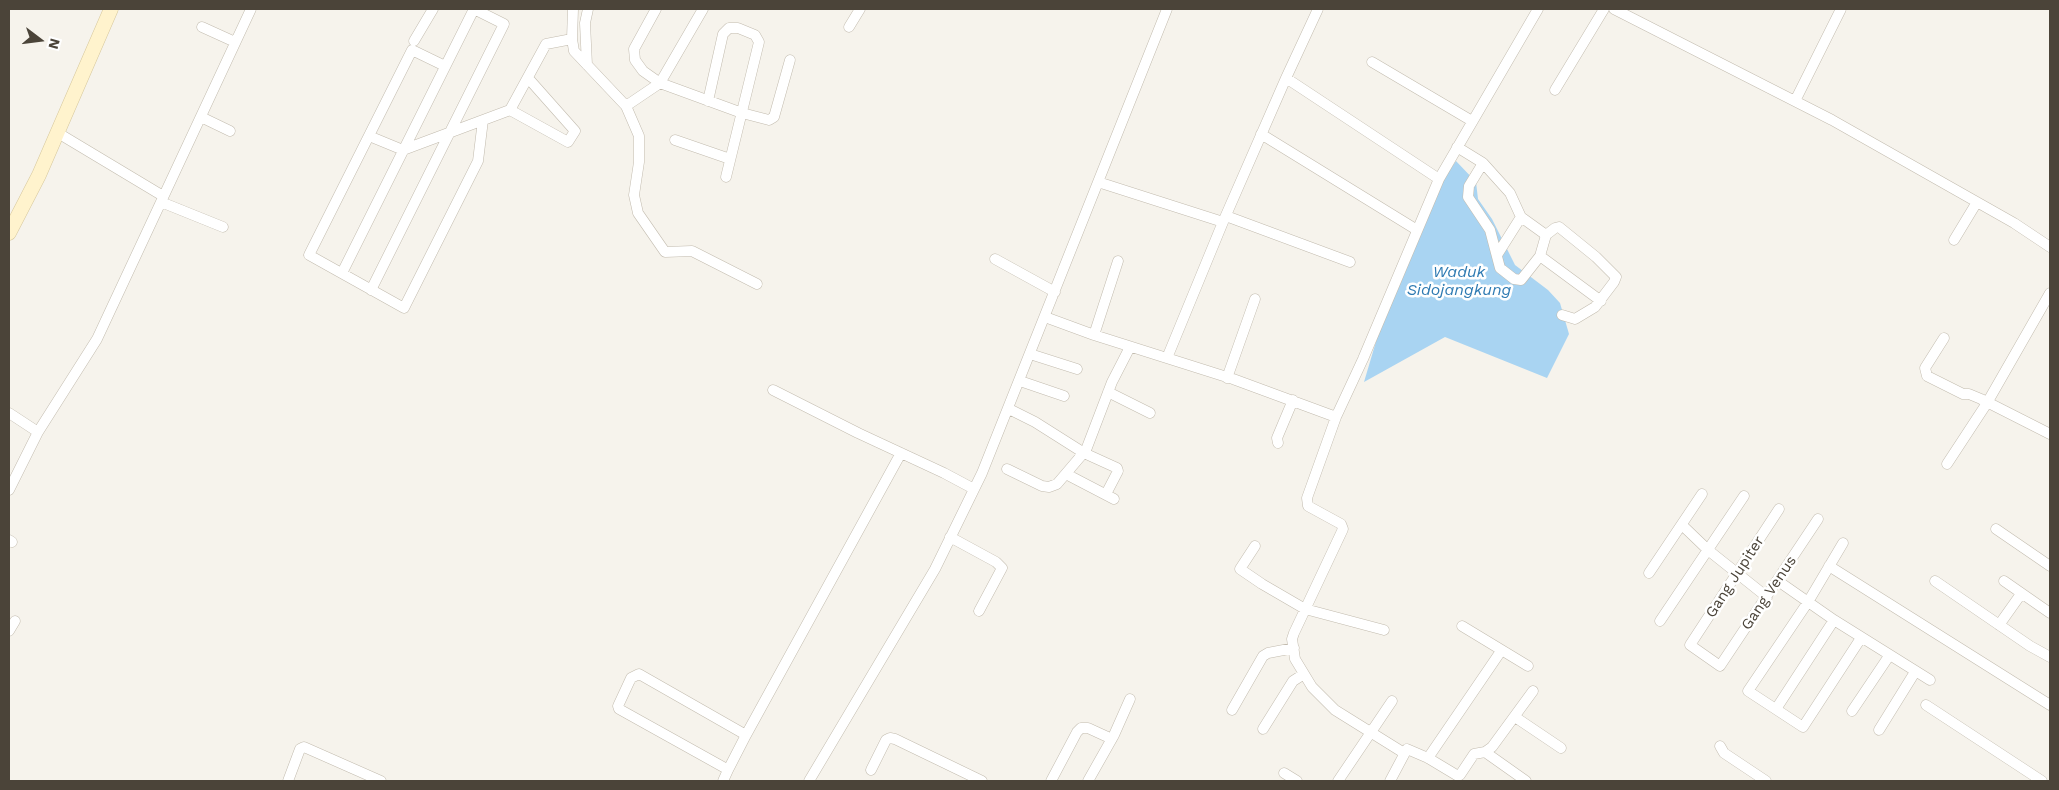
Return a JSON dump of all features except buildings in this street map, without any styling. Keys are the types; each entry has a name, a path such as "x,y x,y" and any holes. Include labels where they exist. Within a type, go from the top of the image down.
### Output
{"main road":[{"path":"9,233 40,175 111,9"}],"street":[{"path":"9,490 38,432 97,338 251,9"},
{"path":"414,41 433,9"},
{"path":"342,273 474,9 504,24 371,290"},
{"path":"573,9 572,39 574,51 626,106 639,136 639,162 634,195 638,213 665,252 692,251 757,284"},
{"path":"587,64 585,24 588,9"},
{"path":"656,9 634,49 635,60 643,70 660,83 742,113 769,120 774,117 790,60"},
{"path":"626,106 660,83 703,9"},
{"path":"850,27 860,9"},
{"path":"809,781 832,739 936,569 974,489 1009,409 1167,9"},
{"path":"1167,358 1224,219 1318,9"},
{"path":"1404,753 1335,710 1312,687 1296,659 1292,639 1294,633 1343,529 1341,524 1308,506 1306,498 1336,416 1363,359 1439,179 1538,9"},
{"path":"1556,90 1604,9"},
{"path":"1614,9 1832,120 2014,223 2050,247"},
{"path":"1795,101 1840,9"},
{"path":"202,26 235,42"},
{"path":"708,101 724,34 729,28 738,28 755,35 759,42 726,177"},
{"path":"369,136 403,150 510,110 546,44 572,39"},
{"path":"445,66 412,50 309,255 404,308 478,161 483,120"},
{"path":"1372,62 1472,121"},
{"path":"510,110 568,142 575,131 528,78"},
{"path":"1286,78 1439,179"},
{"path":"201,117 230,132"},
{"path":"58,133 162,199 223,227"},
{"path":"1261,134 1417,230"},
{"path":"675,140 730,159"},
{"path":"1457,146 1483,163 1510,193 1521,217 1546,235"},
{"path":"1483,163 1468,186 1468,197 1490,230 1500,268 1506,274 1521,280 1540,256 1546,235 1559,227 1615,275 1614,282 1601,301 1575,319 1562,315"},
{"path":"1098,182 1224,219 1350,262"},
{"path":"1954,240 1976,202"},
{"path":"1497,255 1521,217"},
{"path":"1540,256 1601,301"},
{"path":"995,259 1056,292"},
{"path":"1094,336 1118,261"},
{"path":"1947,464 1987,403 2050,293"},
{"path":"1227,378 1255,299"},
{"path":"1045,318 1336,416"},
{"path":"1944,338 1925,368 1926,375 2050,434"},
{"path":"1007,469 1042,486 1054,486 1084,453 1108,392 1130,347"},
{"path":"1030,354 1078,369"},
{"path":"1020,381 1064,396"},
{"path":"773,390 974,489"},
{"path":"1108,392 1150,413"},
{"path":"1278,443 1277,438 1293,400"},
{"path":"1009,409 1035,422 1084,453 1118,471 1110,496 1066,474"},
{"path":"9,413 38,432"},
{"path":"746,736 640,674 631,678 618,706 727,777 746,736 901,453"},
{"path":"1649,573 1702,494"},
{"path":"1660,621 1744,496"},
{"name":"Gang Jupiter","path":"1720,666 1690,645 1779,509"},
{"name":"Gang Venus","path":"1720,666 1818,519"},
{"path":"1682,525 1708,550 1767,597"},
{"path":"1996,529 2050,566"},
{"path":"950,537 996,562 1002,568 979,611"},
{"path":"1842,543 1808,602 1748,691 1803,726 1861,638"},
{"path":"1255,546 1240,569 1305,609 1384,630"},
{"path":"1829,566 2050,705"},
{"path":"1778,581 1861,638 1930,680"},
{"path":"1935,581 2050,657"},
{"path":"2004,581 2050,613"},
{"path":"1999,625 2021,594"},
{"path":"1776,709 1834,620"},
{"path":"9,631 15,621"},
{"path":"1462,626 1528,666"},
{"path":"1232,710 1263,656 1268,653 1294,648"},
{"path":"1428,758 1501,651"},
{"path":"1852,711 1890,656"},
{"path":"1879,730 1915,672"},
{"path":"1262,729 1293,681 1304,674"},
{"path":"1390,781 1407,749 1428,758 1458,776 1474,754 1485,752 1492,747 1533,691"},
{"path":"1088,781 1112,739 1130,700"},
{"path":"1338,781 1392,701"},
{"path":"1926,705 2042,781"},
{"path":"1515,717 1561,748"},
{"path":"1051,781 1077,732 1081,728 1088,728 1112,739"},
{"path":"871,770 886,740 890,738 982,781"},
{"path":"1720,746 1724,753 1766,781"},
{"path":"288,781 300,749 304,747 381,781"},
{"path":"1485,752 1526,781"},
{"path":"1284,773 1297,781"}],"water":[{"name":"Waduk Sidojangkung","path":"1456,161 1476,182 1478,199 1492,219 1515,265 1548,290 1560,303 1569,334 1547,378 1445,337 1364,382 1388,301 1433,193"}]}
